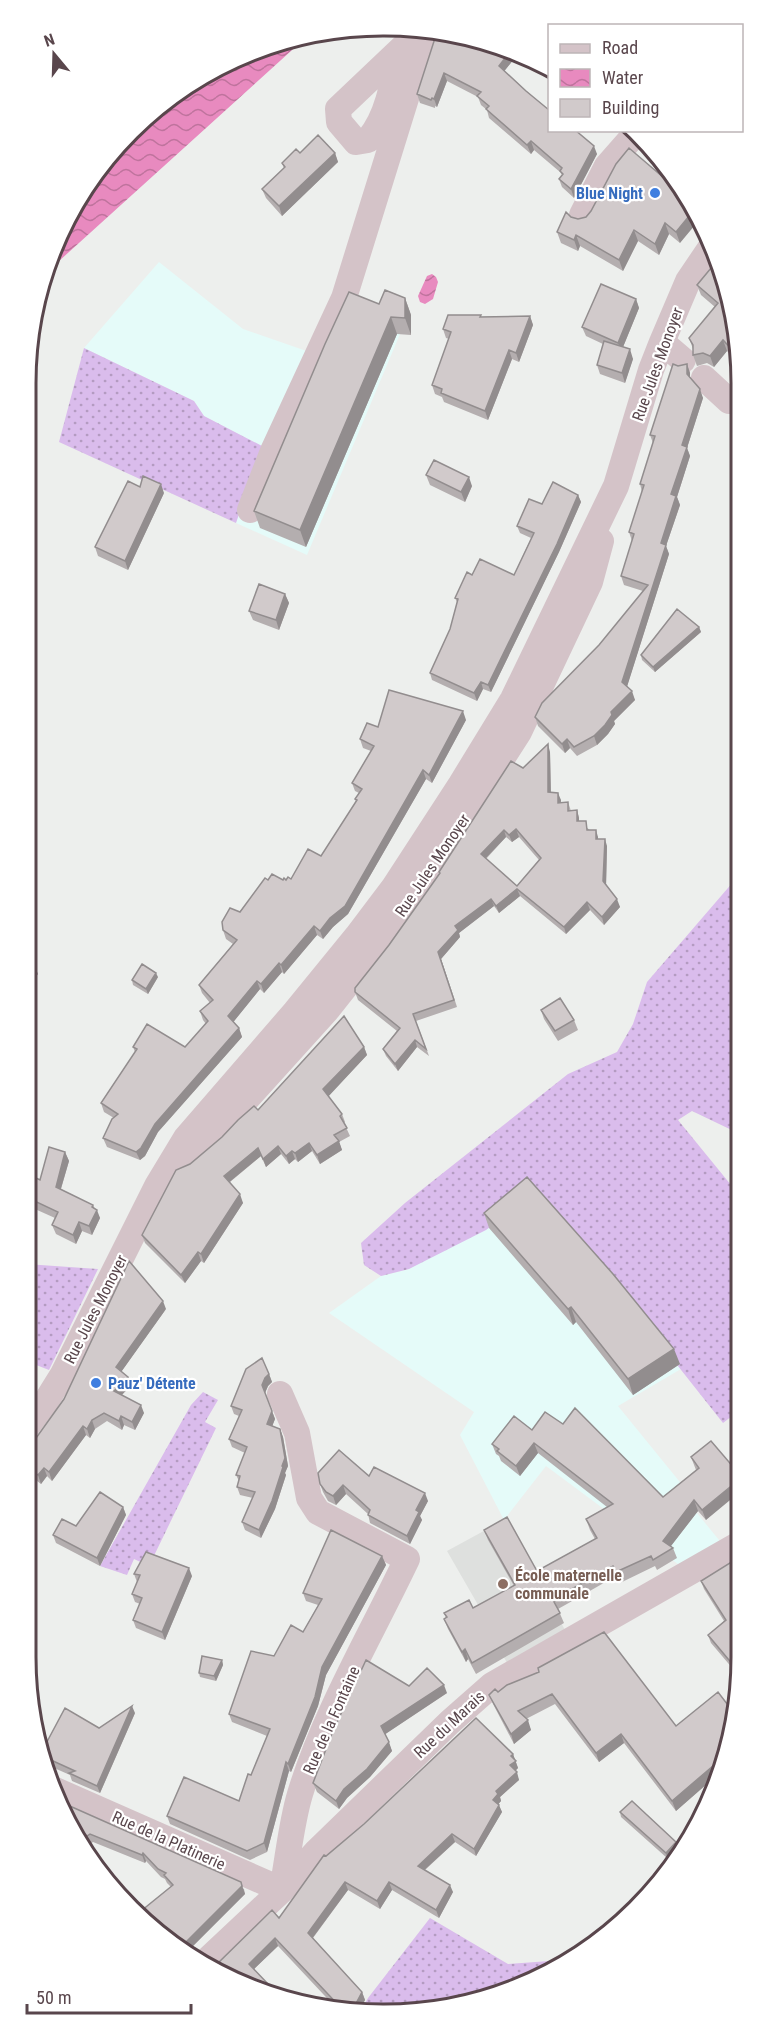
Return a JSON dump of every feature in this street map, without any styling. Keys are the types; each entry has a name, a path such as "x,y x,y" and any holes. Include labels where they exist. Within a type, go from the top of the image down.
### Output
{"street":[{"path":"398,52 413,38"},
{"path":"250,510 273,451 344,298 425,39"},
{"path":"582,214 607,166 630,139"},
{"name":"Rue Jules Monoyer","path":"36,1415 63,1374 157,1186 215,1134 327,1010 380,943 519,732 590,582 651,370 688,281 706,254"},
{"path":"662,342 683,360"},
{"path":"704,378 729,401"},
{"name":"Rue de la Fontaine","path":"280,1394 297,1433 312,1505 318,1512 407,1559 330,1714 314,1754 299,1796 282,1890"},
{"name":"Rue du Marais","path":"210,1957 282,1890 344,1824 492,1685 731,1549"},
{"name":"Rue de la Platinerie","path":"64,1794 282,1890"}],"shaded area":[{"path":"159,262 243,329 318,355 409,330 400,334 307,555 236,523 261,446 204,416 194,401 84,348"},
{"path":"84,348 194,401 204,416 262,446 236,523 59,442"},
{"path":"731,884 731,1130 692,1111 678,1120 731,1185 731,1417 723,1423 621,1294 531,1197 486,1230 409,1269 381,1276 364,1265 361,1243 405,1203 568,1074 617,1052 633,1024 647,982"},
{"path":"531,1197 620,1293 681,1369 618,1406 688,1492 683,1496 728,1551 690,1573 546,1466 504,1520 460,1435 474,1412 329,1313 381,1276 409,1269"},
{"path":"36,1265 98,1269 49,1370 36,1365"},
{"path":"203,1392 218,1400 205,1422 216,1428 149,1566 134,1559 127,1575 100,1566 191,1405"},
{"name":"École maternelle communale","path":"504,1520 570,1639 512,1672 490,1632 485,1617 447,1551"},
{"path":"430,1918 508,1964 550,1961 495,1986 451,1997 384,2004 365,2003"}],"water":[{"path":"294,48 58,262 72,230 95,190 122,154 154,122 190,95 230,72 272,54"},
{"path":"432,274 438,282 433,299 425,304 420,302 418,296 427,276"}],"building":[{"path":"434,40 495,54 505,58 499,66 548,109 548,132 577,132 594,146 571,189 559,179 563,174 560,171 562,168 531,141 527,145 486,109 489,106 477,96 481,92 444,73 434,99 431,100 417,94"},
{"path":"318,135 335,153 279,206 262,189 285,167 282,163 296,149 300,153"},
{"path":"629,148 662,176 688,217 676,232 665,223 655,244 634,230 619,260 576,235 574,240 557,232 566,212 578,219 586,217 616,164"},
{"path":"711,268 724,316 729,346 723,340 710,356 703,353 693,355 693,345 689,338 718,303 697,285"},
{"path":"601,284 636,299 618,343 582,327"},
{"path":"385,290 405,298 405,318 391,317 300,530 254,511 349,292 379,304"},
{"path":"448,315 530,316 516,353 509,350 485,411 441,393 442,389 432,385 451,332 443,329"},
{"path":"604,341 630,349 622,373 597,365"},
{"path":"673,364 678,366 687,364 687,374 700,389 682,445 687,447 671,494 676,496 661,543 666,545 622,682 632,691 611,712 612,715 605,725 594,736 574,747 567,739 562,744 535,717 542,703 599,645 648,585 621,576 634,534 629,532 644,485 640,484 655,436 650,435"},
{"path":"434,460 469,477 461,492 426,475"},
{"path":"143,476 161,484 125,561 95,547 128,481 140,487"},
{"path":"553,482 578,495 557,544 488,685 481,682 474,693 430,673 450,629 458,599 455,598 467,572 472,575 480,559 514,575 534,533 517,526 529,499 542,504"},
{"path":"259,584 285,594 276,620 249,611"},
{"path":"677,609 699,627 653,667 641,655"},
{"path":"389,690 463,711 429,775 423,770 345,906 330,918 320,931 314,926 281,965 279,963 261,984 257,981 228,1016 239,1028 155,1124 141,1148 136,1152 103,1138 112,1119 118,1114 101,1103 137,1049 133,1047 147,1024 185,1047 208,1021 200,1011 213,1000 199,985 237,940 223,930 222,922 230,908 240,912 265,878 268,880 272,874 283,880 288,877 291,879 308,849 321,856 357,800 355,799 362,789 352,783 374,746 360,739 367,723 378,727"},
{"path":"548,744 548,792 558,793 558,803 568,802 568,811 577,810 577,821 586,821 587,830 596,830 596,839 605,839 603,881 617,899 602,917 587,902 564,927 517,889 496,906 491,899 455,926 458,930 438,952 454,1000 413,1014 426,1049 415,1040 395,1064 383,1049 400,1028 355,992 355,988 440,873 511,761 523,768","holes":["516,829 541,858 517,886 481,854 504,830 509,835"]},
{"path":"142,964 156,973 146,989 132,980"},
{"path":"560,998 574,1020 555,1031 541,1010"},
{"path":"344,1016 364,1047 323,1089 342,1114 340,1116 347,1128 334,1135 339,1141 317,1155 309,1143 295,1153 292,1151 286,1156 278,1146 263,1159 258,1148 224,1176 240,1194 201,1254 198,1252 181,1275 142,1235 176,1170 190,1164 254,1106 258,1110"},
{"path":"49,1147 65,1152 56,1187 93,1205 92,1207 97,1210 89,1226 79,1222 73,1235 52,1225 58,1212 36,1202 36,1178 40,1180"},
{"path":"527,1177 613,1274 674,1349 628,1379 571,1307 568,1309 484,1213"},
{"path":"129,1261 163,1301 116,1367 128,1377 114,1391 141,1405 132,1422 121,1416 119,1421 104,1413 92,1420 87,1429 83,1426 49,1472 44,1468 38,1475 36,1474 36,1438 64,1399"},
{"path":"262,1358 269,1374 262,1385 272,1411 267,1424 280,1429 285,1458 272,1501 259,1530 242,1522 255,1492 237,1487 240,1476 236,1475 247,1447 229,1439 242,1410 231,1406 246,1369"},
{"path":"575,1408 663,1497 699,1468 691,1457 711,1441 731,1464 731,1486 702,1510 694,1500 663,1541 673,1548 653,1560 651,1556 616,1572 613,1566 570,1590 553,1600 560,1613 472,1663 465,1649 462,1652 444,1619 447,1617 444,1613 469,1600 473,1608 515,1585 484,1530 507,1517 537,1571 597,1538 586,1519 613,1504 534,1443 516,1466 492,1444 514,1416 532,1430 545,1412 563,1424"},
{"path":"339,1450 369,1476 374,1467 425,1493 416,1510 419,1512 407,1536 368,1515 370,1510 343,1485 333,1496 326,1492 320,1484 318,1473"},
{"path":"100,1492 123,1507 97,1558 53,1535 62,1519 76,1526"},
{"path":"331,1530 382,1556 322,1667 315,1697 288,1764 286,1762 264,1843 247,1851 167,1816 184,1777 239,1801 248,1774 251,1775 270,1729 229,1714 251,1651 274,1656 291,1625 303,1632 322,1599 303,1593"},
{"path":"146,1552 189,1568 162,1632 133,1620 142,1598 132,1594 140,1575 134,1574"},
{"path":"731,1562 731,1662 708,1635 726,1620 701,1581"},
{"path":"604,1632 676,1726 718,1692 728,1705 714,1765 672,1801 621,1734 596,1753 552,1694 518,1711 528,1720 511,1734 489,1695 495,1689 498,1692 507,1685 539,1672 538,1668"},
{"path":"202,1656 222,1660 214,1676 199,1673"},
{"path":"366,1660 409,1686 427,1668 444,1685 381,1726 389,1742 367,1769 344,1789 336,1801 313,1783 333,1731"},
{"path":"132,1706 97,1786 69,1773 75,1771 52,1761 47,1742 65,1708 99,1728"},
{"path":"476,1718 513,1754 511,1756 516,1761 510,1765 517,1772 496,1791 498,1794 493,1800 499,1805 474,1849 452,1834 418,1866 450,1885 436,1910 389,1882 377,1901 345,1882 308,1933 362,1992 356,2003 334,2000 275,1938 249,1964 266,1984 219,1962 272,1910 279,1918 324,1855 326,1856 364,1824"},
{"path":"632,1801 676,1842 666,1853 620,1812"},
{"path":"70,1806 241,1882 242,1886 186,1942 144,1908 173,1885 164,1875 166,1873 158,1869 143,1853 142,1855 90,1834 87,1836"}],"place":[{"name":"Blue Night","path":"655,193"},
{"name":"Pauz' Détente","path":"96,1383"},
{"name":"École maternelle communale","path":"503,1584"}]}
